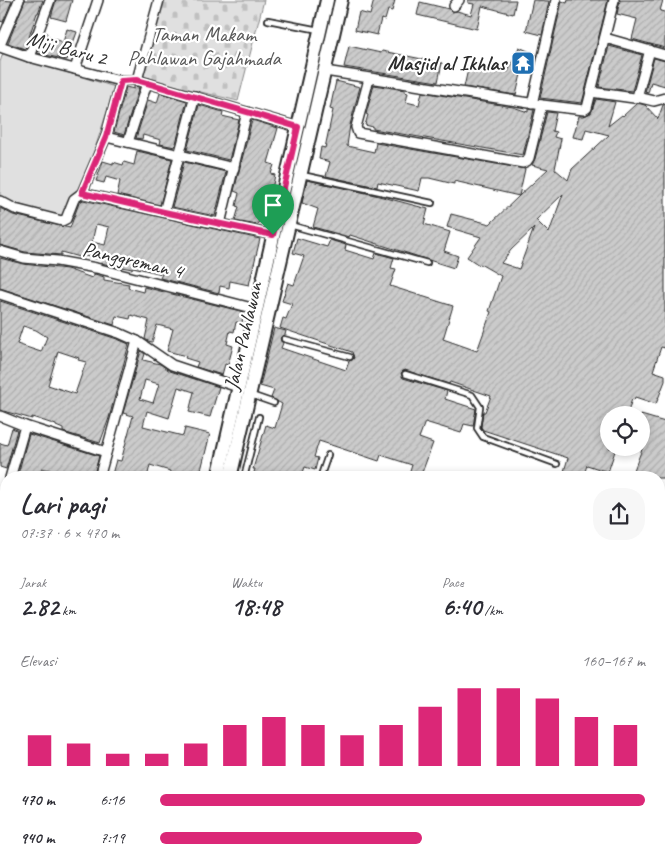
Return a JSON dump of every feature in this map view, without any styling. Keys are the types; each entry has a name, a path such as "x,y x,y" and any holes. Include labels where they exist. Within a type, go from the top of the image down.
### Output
{"main road":[{"name":"Jalan Pahlawan","path":"220,471 238,387 262,333 256,309 327,0"},
{"name":"Jalan Pahlawan","path":"232,471 250,395 262,333 327,71 341,0"}],"street":[{"path":"0,46 19,0"},
{"path":"29,57 50,0"},
{"path":"75,69 98,0"},
{"path":"137,80 159,0"},
{"path":"532,104 556,0"},
{"path":"327,71 532,104 584,110 587,108 614,0"},
{"path":"605,38 665,55"},
{"name":"Miji Baru 2","path":"0,46 29,57 121,81 137,80 298,127"},
{"path":"636,97 649,50"},
{"path":"369,79 356,128 358,133 522,163 529,158 542,105"},
{"path":"0,201 15,209 64,220 68,217 75,197 82,193 106,137 121,81"},
{"path":"128,142 146,83"},
{"path":"591,92 636,97 654,102 665,98"},
{"path":"164,212 195,96"},
{"path":"220,224 247,112"},
{"path":"106,137 234,168"},
{"path":"82,193 273,235"},
{"name":"Panggreman 4","path":"0,251 24,258 57,261 96,268 256,309"},
{"path":"0,294 119,333 137,341 172,365 238,387"},
{"path":"101,471 137,341"},
{"path":"0,416 106,452"},
{"path":"12,471 25,426"}],"lane":[{"path":"268,20 320,30"},
{"path":"301,175 432,203"},
{"path":"289,224 427,263"},
{"path":"284,339 350,357"},
{"path":"405,374 468,393 480,407 477,428 482,437 557,464"},
{"path":"250,395 274,403"},
{"path":"246,471 259,417"},
{"path":"322,471 328,454"}],"green space":[{"name":"Taman Makam Pahlawan Gajahmada","path":"163,0 264,0 238,101 143,78"},
{"path":"3,53 115,87 71,222 0,198 0,62"}],"building":[{"path":"0,0 12,1 3,22 0,21"},
{"path":"25,0 43,0 25,49 8,43"},
{"path":"56,0 72,0 66,21 51,17"},
{"path":"374,0 395,0 392,11 388,10 385,20 381,19 377,35 355,30 359,12 370,15"},
{"path":"468,0 516,0 513,14 482,6 477,29 417,15 420,2 449,9 452,12 457,11 471,15 474,4 468,3"},
{"path":"533,0 549,1 542,35 526,31"},
{"path":"568,0 608,0 582,103 540,98 562,1 567,3"},
{"path":"620,0 663,0 660,11 665,12 665,48 632,39 637,19 617,14"},
{"path":"67,29 77,32 67,60 37,53 45,33 47,33 46,36 63,42"},
{"path":"349,46 442,63 438,82 344,67"},
{"path":"609,46 642,55 632,91 599,87"},
{"path":"519,47 537,55 530,74 522,70 516,95 464,87 469,65 508,72"},
{"path":"654,58 665,61 665,86 651,82 648,93 645,92"},
{"path":"336,81 360,87 350,125 347,146 374,152 376,143 525,169 519,196 454,181 454,184 429,178 422,178 419,191 378,182 377,187 326,176 330,162 319,159 321,147 325,148 333,110 330,109"},
{"path":"374,85 405,90 408,93 406,102 419,105 422,92 513,107 528,112 528,109 534,110 523,155 373,129 373,127 365,125"},
{"path":"134,86 139,87 124,135 114,132 126,87 134,89"},
{"path":"160,93 187,101 175,147 160,144 161,140 143,135 142,139 136,138 148,100 157,103"},
{"path":"596,99 615,102 608,126 637,103 645,105 658,119 665,104 665,348 661,347 653,371 665,375 665,381 656,404 635,397 634,400 632,399 630,406 600,406 600,456 613,456 608,471 587,465 585,471 564,471 568,458 483,430 481,427 483,412 485,412 491,396 450,382 449,384 405,370 401,373 403,378 447,391 445,399 476,409 473,426 464,424 461,433 425,422 419,438 433,443 423,471 410,471 412,465 381,455 379,461 319,441 314,457 318,458 315,470 305,467 304,471 254,471 255,469 253,469 266,425 275,428 282,404 271,398 274,390 260,386 274,328 286,331 285,335 280,338 283,343 281,348 346,370 349,361 354,358 352,352 280,328 283,318 286,319 292,304 282,301 288,283 294,285 304,256 293,253 297,238 327,247 330,240 346,245 345,250 374,259 376,253 394,258 391,268 396,269 390,286 453,306 443,339 477,351 501,276 467,257 481,237 447,227 451,214 490,224 548,169 532,165 547,112 556,113 552,131 556,132 554,137 561,139 555,169 568,180 572,169 609,135 586,129 583,139 573,137 579,116 591,113","holes":["563,194 549,233 536,220","534,228 519,269 501,263 511,250"]},
{"path":"199,105 223,112 222,116 239,120 229,160 187,150"},
{"path":"252,120 278,128 268,163 274,165 271,174 275,175 272,189 267,188 258,225 235,221 239,207 236,206 239,193 234,191"},
{"path":"137,151 172,159 160,205 117,195 120,181 106,177 104,183 96,181 103,161 123,165 124,162 134,165"},
{"path":"184,162 226,172 215,216 172,207"},
{"path":"307,180 428,209 424,224 450,232 444,251 458,256 454,268 350,235 349,237 313,227 318,209 302,203"},
{"path":"83,200 260,239 249,285 230,281 229,288 220,286 219,293 160,278 162,274 133,267 132,269 122,268 101,263 102,260 85,256 79,257 61,252 61,255 25,252 0,245 0,208 13,215 70,228 79,203","holes":["96,224 109,227 105,245 92,242"]},
{"path":"0,258 23,264 67,269 92,278 95,274 104,277 104,280 129,284 128,288 143,292 144,287 244,312 242,323 236,322 234,332 230,331 227,344 233,346 228,365 225,364 222,375 196,367 198,362 185,358 186,356 167,351 173,329 157,325 152,342 148,341 145,339 149,320 131,315 130,319 116,316 114,325 0,288"},
{"path":"0,301 129,344 109,418 100,443 63,432 63,429 56,425 32,417 32,419 0,410","holes":["23,326 36,330 47,337 41,352 17,344","58,351 86,362 75,394 48,385"]},
{"path":"141,351 145,354 143,360 160,364 170,371 219,387 210,417 189,412 194,392 178,387 169,418 147,411 143,426 183,436 185,428 210,434 201,471 170,471 150,465 149,471 113,471 116,460 121,461 133,416 123,413","holes":["145,380 159,384 153,403 140,399"]},
{"path":"650,418 665,422 665,471 634,471 639,456 650,456"},
{"path":"12,428 17,430 6,469 0,467 0,443 7,445"},
{"path":"29,434 99,456 95,471 53,471 42,468 41,471 19,471"}],"place":[{"name":"Masjid al Ikhlas","path":"523,63"}],"route":[{"path":"137,80 298,127 273,235 82,193 106,137 121,81 137,80"}]}
